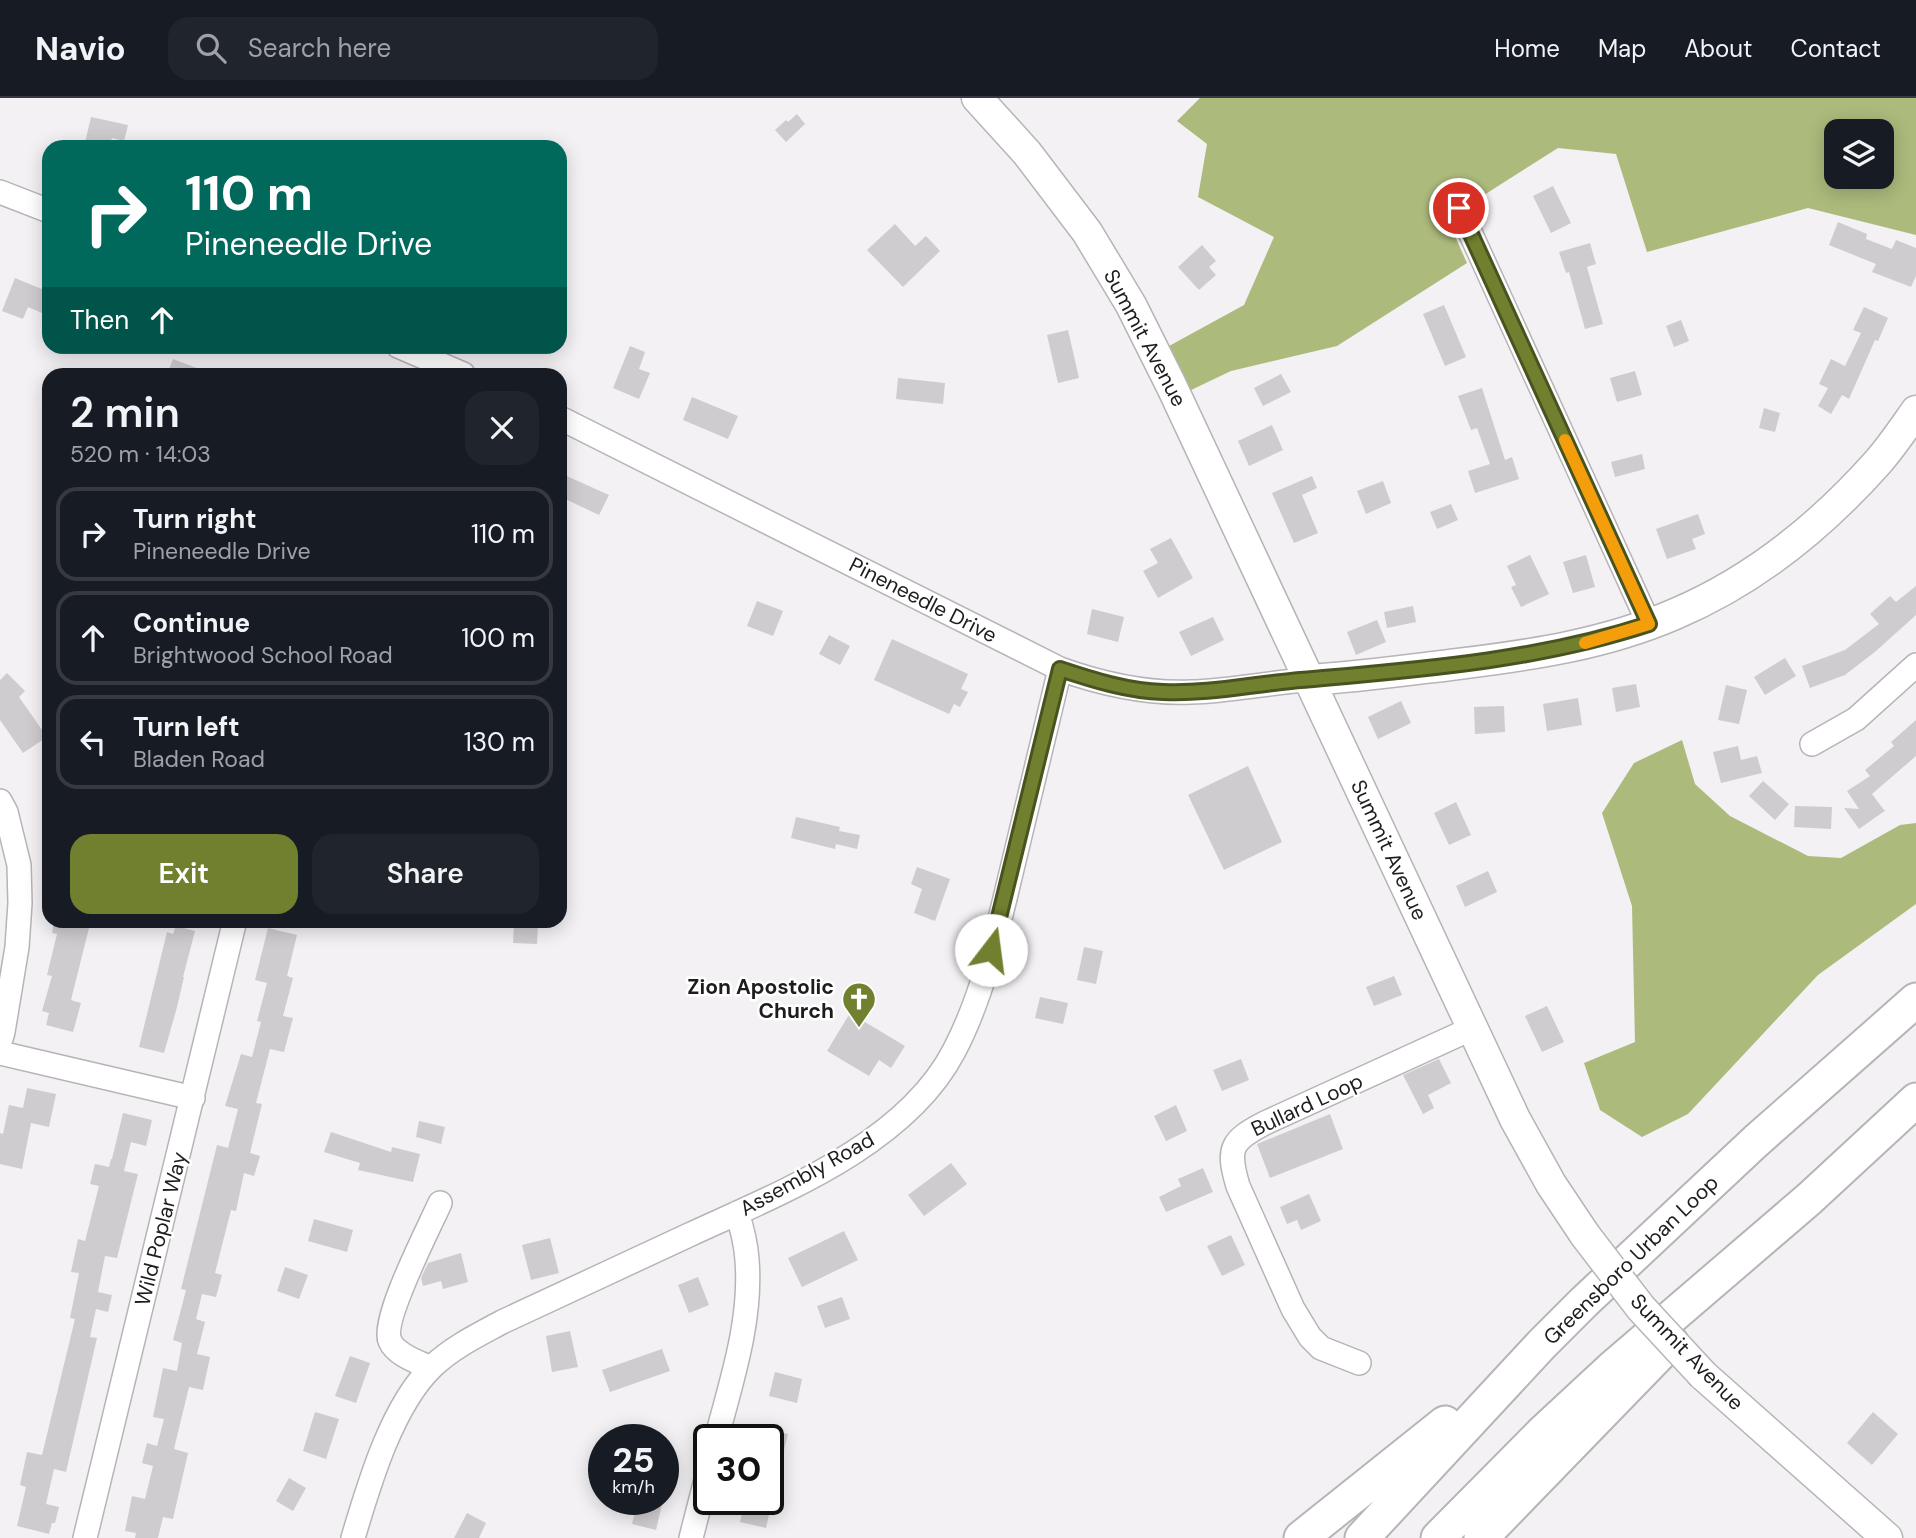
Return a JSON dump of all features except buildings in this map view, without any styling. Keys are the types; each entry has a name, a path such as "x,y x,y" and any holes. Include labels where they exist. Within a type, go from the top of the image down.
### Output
{"highway":[{"name":"Greensboro Urban Loop","path":"1362,1538 1584,1302 1747,1150 1916,1000"},
{"path":"1438,1538 1544,1431 1612,1368 1809,1199 1916,1100"},
{"path":"1488,1533 1809,1199"},
{"path":"1301,1538 1542,1344"}],"main road":[{"name":"Summit Avenue","path":"977,98 1027,153 1079,221 1131,305 1177,397 1533,1152 1585,1235 1641,1308 1703,1374 1880,1536"},
{"path":"1309,680 1539,653 1602,639 1677,613 1735,584 1786,548 1879,461 1916,411"}],"street":[{"path":"0,192 42,208"},
{"path":"1459,208 1649,624"},
{"path":"417,354 449,368"},
{"name":"Pineneedle Drive","path":"567,422 1060,669 1109,684 1161,692 1211,691 1309,680"},
{"path":"1812,744 1856,719 1916,666"},
{"name":"Assembly Road","path":"354,1538 391,1432 410,1395 431,1368 458,1347 493,1327 737,1213 833,1164 883,1132 922,1097 954,1052 978,995 1008,887 1060,669"},
{"path":"0,801 6,812 19,865 20,890 17,947 4,1032 0,1042"},
{"name":"Wild Poplar Way","path":"85,1538 234,928"},
{"name":"Bullard Loop","path":"1359,1363 1321,1348 1310,1337 1299,1318 1238,1186 1232,1167 1235,1144 1245,1133 1265,1123 1473,1028"},
{"path":"0,1053 193,1098"},
{"path":"431,1368 398,1351 391,1344 388,1334 394,1307 440,1203"},
{"path":"720,1424 746,1313 747,1260 737,1213"},
{"path":"691,1538 697,1515"}],"green space":[{"path":"1200,98 1916,98 1916,235 1808,208 1647,252 1616,154 1558,148 1473,202 1444,212 1467,263 1337,346 1231,371 1189,391 1169,346 1244,305 1274,237 1198,197 1207,144 1177,121"},
{"path":"1682,740 1695,784 1730,816 1808,856 1841,858 1900,825 1916,823 1916,904 1818,975 1688,1114 1642,1137 1600,1110 1584,1063 1635,1042 1632,906 1602,813 1634,763"}],"slow traffic":[{"path":"1565,440 1649,624 1585,643"}],"place":[{"name":"Zion Apostolic Church","path":"859,1029"}],"route":[{"path":"991,950 1060,669 1136,689 1190,693 1539,653 1579,645 1649,624 1459,208"}]}
